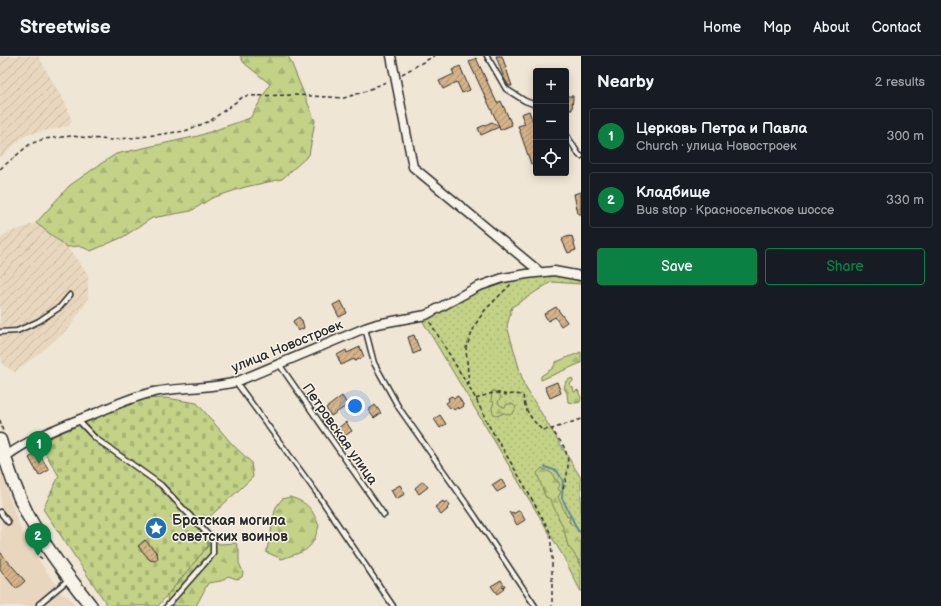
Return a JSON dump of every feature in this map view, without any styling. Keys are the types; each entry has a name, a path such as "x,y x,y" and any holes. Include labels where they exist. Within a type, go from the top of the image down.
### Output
{"main road":[{"path":"2,437 5,457 21,502 34,528 48,550 91,606"}],"street":[{"path":"392,56 413,167 540,272"},
{"name":"улица Новостроек","path":"5,457 28,443 134,397 154,392 222,386 236,382 365,328 377,324 426,315 477,287 503,278 554,271 581,276"}],"lane":[{"path":"487,56 506,90 533,104"},
{"path":"569,139 581,156"},
{"path":"0,332 17,331 39,321 60,307 70,295"},
{"path":"365,328 374,363 399,408 475,516 535,606"},
{"name":"Петровская улица","path":"279,364 384,515"},
{"path":"236,382 316,492 393,606"},
{"path":"78,420 95,438 161,485 213,540 213,554 167,606"},
{"path":"0,512 8,522"},
{"path":"39,604 70,578"}],"path":[{"path":"0,169 30,144 44,139 71,136 110,140 140,138 185,131 210,121 244,96 295,95 344,98 396,78 434,56"},
{"path":"469,387 466,348 475,325 485,310 507,287 514,282"},
{"path":"426,315 476,399 489,426 550,532 552,556 552,606"},
{"path":"476,399 489,393 523,395 524,406 528,414 542,430 552,429 581,420"},
{"path":"0,420 2,437"},
{"path":"552,429 563,445 568,456 569,463 563,489"}],"shaded area":[{"path":"0,56 38,56 66,105 72,121 69,126 25,135 0,158"},
{"path":"36,223 67,247 88,274 88,300 69,328 15,372 3,365 0,355 0,239 5,234"},
{"path":"1,472 18,522 27,543 61,593 69,597 76,606 0,606"}],"green space":[{"path":"240,56 288,56 315,121 309,155 282,179 245,187 212,198 191,211 152,218 123,237 91,251 80,246 67,247 36,223 69,186 116,154 198,136 250,118 270,84 244,63"},
{"path":"563,276 581,280 581,284 551,282 512,307 507,326 524,385 581,478 581,592 563,556 422,320 486,287 529,277"},
{"path":"581,352 581,363 541,380 541,376 553,368 556,362"},
{"path":"572,378 573,381 570,386 573,387 574,392 578,390 581,398 580,402 576,403 568,402 567,393 564,388 566,381"},
{"path":"492,391 497,392 501,397 498,402 503,407 507,404 512,404 516,407 514,412 510,415 504,413 497,416 493,413 492,408 494,402 491,401"},
{"path":"166,398 197,403 232,444 251,462 253,477 205,521 208,546 158,606 108,606 43,509 59,476 39,443 139,399"},
{"path":"542,468 553,474 554,478 558,481 560,485 558,489 561,492 558,497 567,517 570,516 569,522 581,532 581,569 577,558 568,546 563,527 550,499 545,496 537,473"},
{"path":"290,497 306,504 309,507 319,526 310,546 302,552 282,559 266,552 276,507 282,499"},
{"path":"210,539 215,540 219,544 236,543 239,550 239,563 243,572 242,577 237,579 228,576 221,581 208,583 196,606 168,606 167,595 208,546 208,541"}],"building":[{"path":"496,56 502,56 512,86 509,86 504,78"},
{"path":"476,58 497,103 501,101 512,125 500,130 499,127 481,135 478,128 492,122 499,126 469,62"},
{"path":"460,66 470,90 462,93 457,82 443,89 439,81 454,74 452,70"},
{"path":"569,96 573,96 572,110 569,110"},
{"path":"529,111 533,122 533,163 531,164 518,126 525,124 521,114"},
{"path":"581,192 581,214 578,214 574,194"},
{"path":"572,236 576,250 568,253 562,240 563,238"},
{"path":"341,301 347,313 339,317 333,305"},
{"path":"556,307 567,322 561,326 555,317 548,321 544,314"},
{"path":"299,317 302,320 304,328 298,331 293,321"},
{"path":"414,335 420,351 413,354 408,337"},
{"path":"360,347 364,357 355,361 354,359 341,365 337,355 346,350 347,353"},
{"path":"557,382 561,393 550,398 545,387"},
{"path":"342,396 348,405 331,416 326,408"},
{"path":"452,396 454,398 458,396 464,406 459,409 458,407 454,410 452,407 450,408 446,403 449,401 448,398"},
{"path":"375,405 381,413 374,418 368,410"},
{"path":"440,415 446,424 440,428 434,419"},
{"path":"346,422 352,431 343,437 337,429"},
{"path":"38,452 49,470 39,476 29,458"},
{"path":"501,479 506,487 497,492 492,485"},
{"path":"423,481 428,487 419,494 415,488"},
{"path":"400,485 405,494 396,499 391,490"},
{"path":"443,501 444,503 447,501 450,506 441,515 435,507"},
{"path":"520,511 525,520 517,525 509,512 515,513"},
{"path":"145,540 157,553 158,559 155,561 150,560 138,546"},
{"path":"0,552 25,581 16,589 0,569"},
{"path":"501,580 505,586 502,587 504,589 497,594 491,586"}],"waterway":[{"path":"545,467 557,471 563,481 562,498 578,531 581,532"}],"place":[{"name":"Церковь Петра и Павла","path":"39,464"},
{"name":"Братская могила советских воинов","path":"156,528"},
{"name":"Кладбище","path":"38,556"}]}
